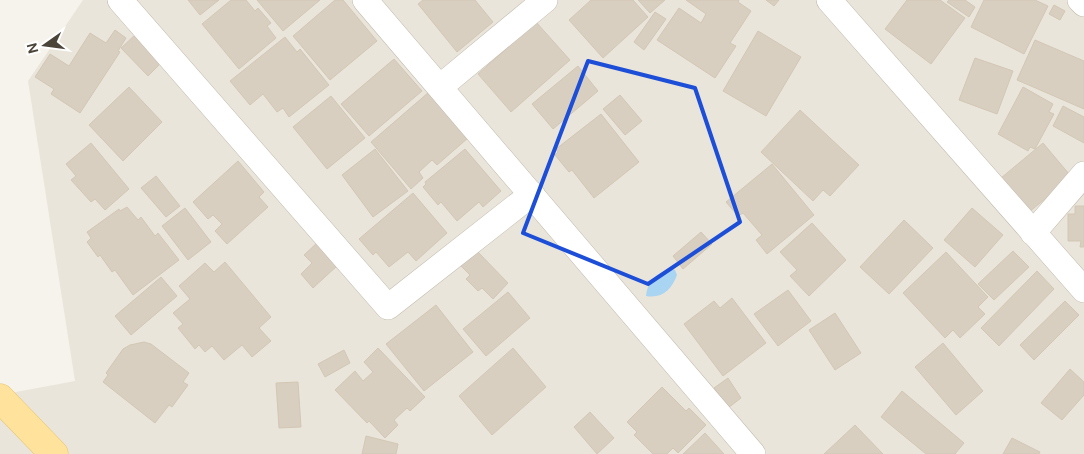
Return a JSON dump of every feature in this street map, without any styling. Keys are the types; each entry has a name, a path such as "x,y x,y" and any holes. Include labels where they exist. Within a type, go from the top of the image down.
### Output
{"main road":[{"path":"0,398 54,454"}],"street":[{"path":"120,0 388,307 532,194"},
{"path":"365,0 753,454"},
{"path":"440,87 545,0"},
{"path":"829,0 1084,290"},
{"path":"1080,0 1084,4"},
{"path":"1034,233 1084,174"}],"highlighted area":[{"path":"588,61 695,88 740,222 648,284 523,233"}],"shaded area":[{"path":"83,0 1084,0 1084,454 0,454 0,395 75,381 28,81"}],"water":[{"path":"671,268 675,270 677,275 669,289 657,296 646,296 648,286 654,278 661,272"}],"building":[{"path":"188,0 219,0 200,15"},
{"path":"231,0 246,0 255,11 258,8 271,23 267,26 276,38 239,69 202,24"},
{"path":"257,0 320,0 283,31"},
{"path":"335,0 343,0 377,41 330,80 293,36"},
{"path":"423,0 475,0 493,22 457,52 418,4"},
{"path":"591,0 633,0 648,17 603,58 569,20"},
{"path":"638,0 665,0 650,13"},
{"path":"686,0 739,0 738,2 751,11 730,43 736,46 715,78 657,40 679,8 701,23 706,14"},
{"path":"766,0 779,0 774,6"},
{"path":"907,0 940,0 965,18 931,64 885,29"},
{"path":"949,0 965,0 975,7 969,17 947,2"},
{"path":"984,0 1035,0 1048,6 1024,54 971,27"},
{"path":"1054,5 1065,11 1060,20 1049,14"},
{"path":"655,12 666,19 644,50 634,42"},
{"path":"536,22 570,60 511,112 478,74"},
{"path":"115,30 126,38 118,51 120,52 80,113 51,94 54,89 35,77 50,54 69,66 90,33 106,43"},
{"path":"758,31 801,57 766,116 723,91"},
{"path":"135,35 161,63 148,76 121,48"},
{"path":"285,37 297,52 300,49 329,85 289,117 283,108 277,112 263,94 250,105 230,81"},
{"path":"1035,40 1084,61 1084,109 1017,80"},
{"path":"975,58 1013,71 997,114 959,100"},
{"path":"394,59 422,91 369,136 341,104"},
{"path":"578,66 598,91 553,129 532,104"},
{"path":"129,87 162,122 123,161 89,125"},
{"path":"1023,87 1053,104 1049,112 1054,114 1035,149 1030,147 1028,151 998,134"},
{"path":"429,92 468,138 437,165 432,160 419,172 423,178 411,189 371,142"},
{"path":"620,95 642,121 625,135 603,109"},
{"path":"331,96 365,138 327,169 293,127"},
{"path":"1063,106 1084,117 1084,143 1053,126"},
{"path":"800,110 859,165 830,196 823,190 813,201 761,152"},
{"path":"601,114 639,162 594,198 572,170 569,172 555,155 558,152 556,149"},
{"path":"91,143 129,189 105,210 95,199 91,202 71,180 76,176 66,164"},
{"path":"1043,143 1075,181 1053,199 1050,195 1029,212 1001,178"},
{"path":"375,149 408,191 373,217 342,175"},
{"path":"465,149 501,191 483,207 479,202 457,221 441,202 438,205 423,187 426,184 425,182"},
{"path":"238,161 264,192 259,197 268,207 227,244 215,231 222,224 213,215 208,219 193,202"},
{"path":"772,164 814,215 767,254 756,240 762,235 743,213 738,216 726,202"},
{"path":"156,176 180,206 166,217 141,188"},
{"path":"413,193 447,233 416,261 408,252 389,267 376,252 373,255 359,239"},
{"path":"1075,206 1084,206 1084,247 1080,247 1081,241 1068,241 1068,214 1075,214"},
{"path":"127,207 138,220 141,217 155,236 158,233 179,260 133,295 115,270 112,272 100,255 98,257 87,242 91,238 87,232 119,209 120,211"},
{"path":"185,208 211,242 188,260 162,226"},
{"path":"972,208 1003,235 975,267 944,240"},
{"path":"904,220 933,248 889,294 860,267"},
{"path":"812,223 846,260 809,296 790,276 797,270 780,252"},
{"path":"701,232 712,244 683,269 673,256"},
{"path":"318,242 338,265 313,288 301,274 312,263 304,255"},
{"path":"477,251 508,283 493,299 482,288 478,291 466,279 470,275 461,266"},
{"path":"1013,251 1029,267 994,300 978,284"},
{"path":"946,252 988,297 978,307 985,314 960,338 953,330 945,338 903,293"},
{"path":"225,262 271,317 259,328 271,341 252,357 242,345 224,360 212,346 205,352 199,345 195,349 178,328 183,324 173,313 190,299 179,286 205,263 214,272"},
{"path":"1037,271 1054,289 999,346 981,328"},
{"path":"161,277 177,296 131,335 115,316"},
{"path":"788,290 811,321 778,346 754,314"},
{"path":"508,292 530,318 486,356 463,329"},
{"path":"732,298 766,343 723,376 684,324 714,301 720,308"},
{"path":"1065,301 1079,315 1034,360 1020,345"},
{"path":"436,305 473,352 424,391 386,344"},
{"path":"835,313 861,353 835,370 809,330"},
{"path":"144,342 151,344 189,373 183,382 188,385 172,407 169,405 155,423 103,382 108,375 106,373 123,349 130,345"},
{"path":"943,343 983,391 956,415 915,367"},
{"path":"378,348 425,397 410,411 407,408 394,420 398,425 385,438 369,421 367,423 335,390 355,371 363,381 373,372 364,362"},
{"path":"513,348 546,387 492,435 459,396"},
{"path":"344,350 350,363 325,377 318,364"},
{"path":"1070,369 1084,382 1084,395 1062,420 1041,403"},
{"path":"728,378 741,398 728,408 714,388"},
{"path":"298,382 301,427 279,428 276,383"},
{"path":"662,387 686,411 689,408 706,425 678,453 673,448 667,454 653,454 634,435 637,432 627,422"},
{"path":"902,391 964,443 955,454 926,454 881,417"},
{"path":"590,412 614,438 597,454 574,427"},
{"path":"855,425 883,454 824,454"},
{"path":"705,433 724,454 683,454"},
{"path":"366,436 398,444 396,454 362,454"},
{"path":"1012,438 1040,452 1039,454 1003,454"}]}
